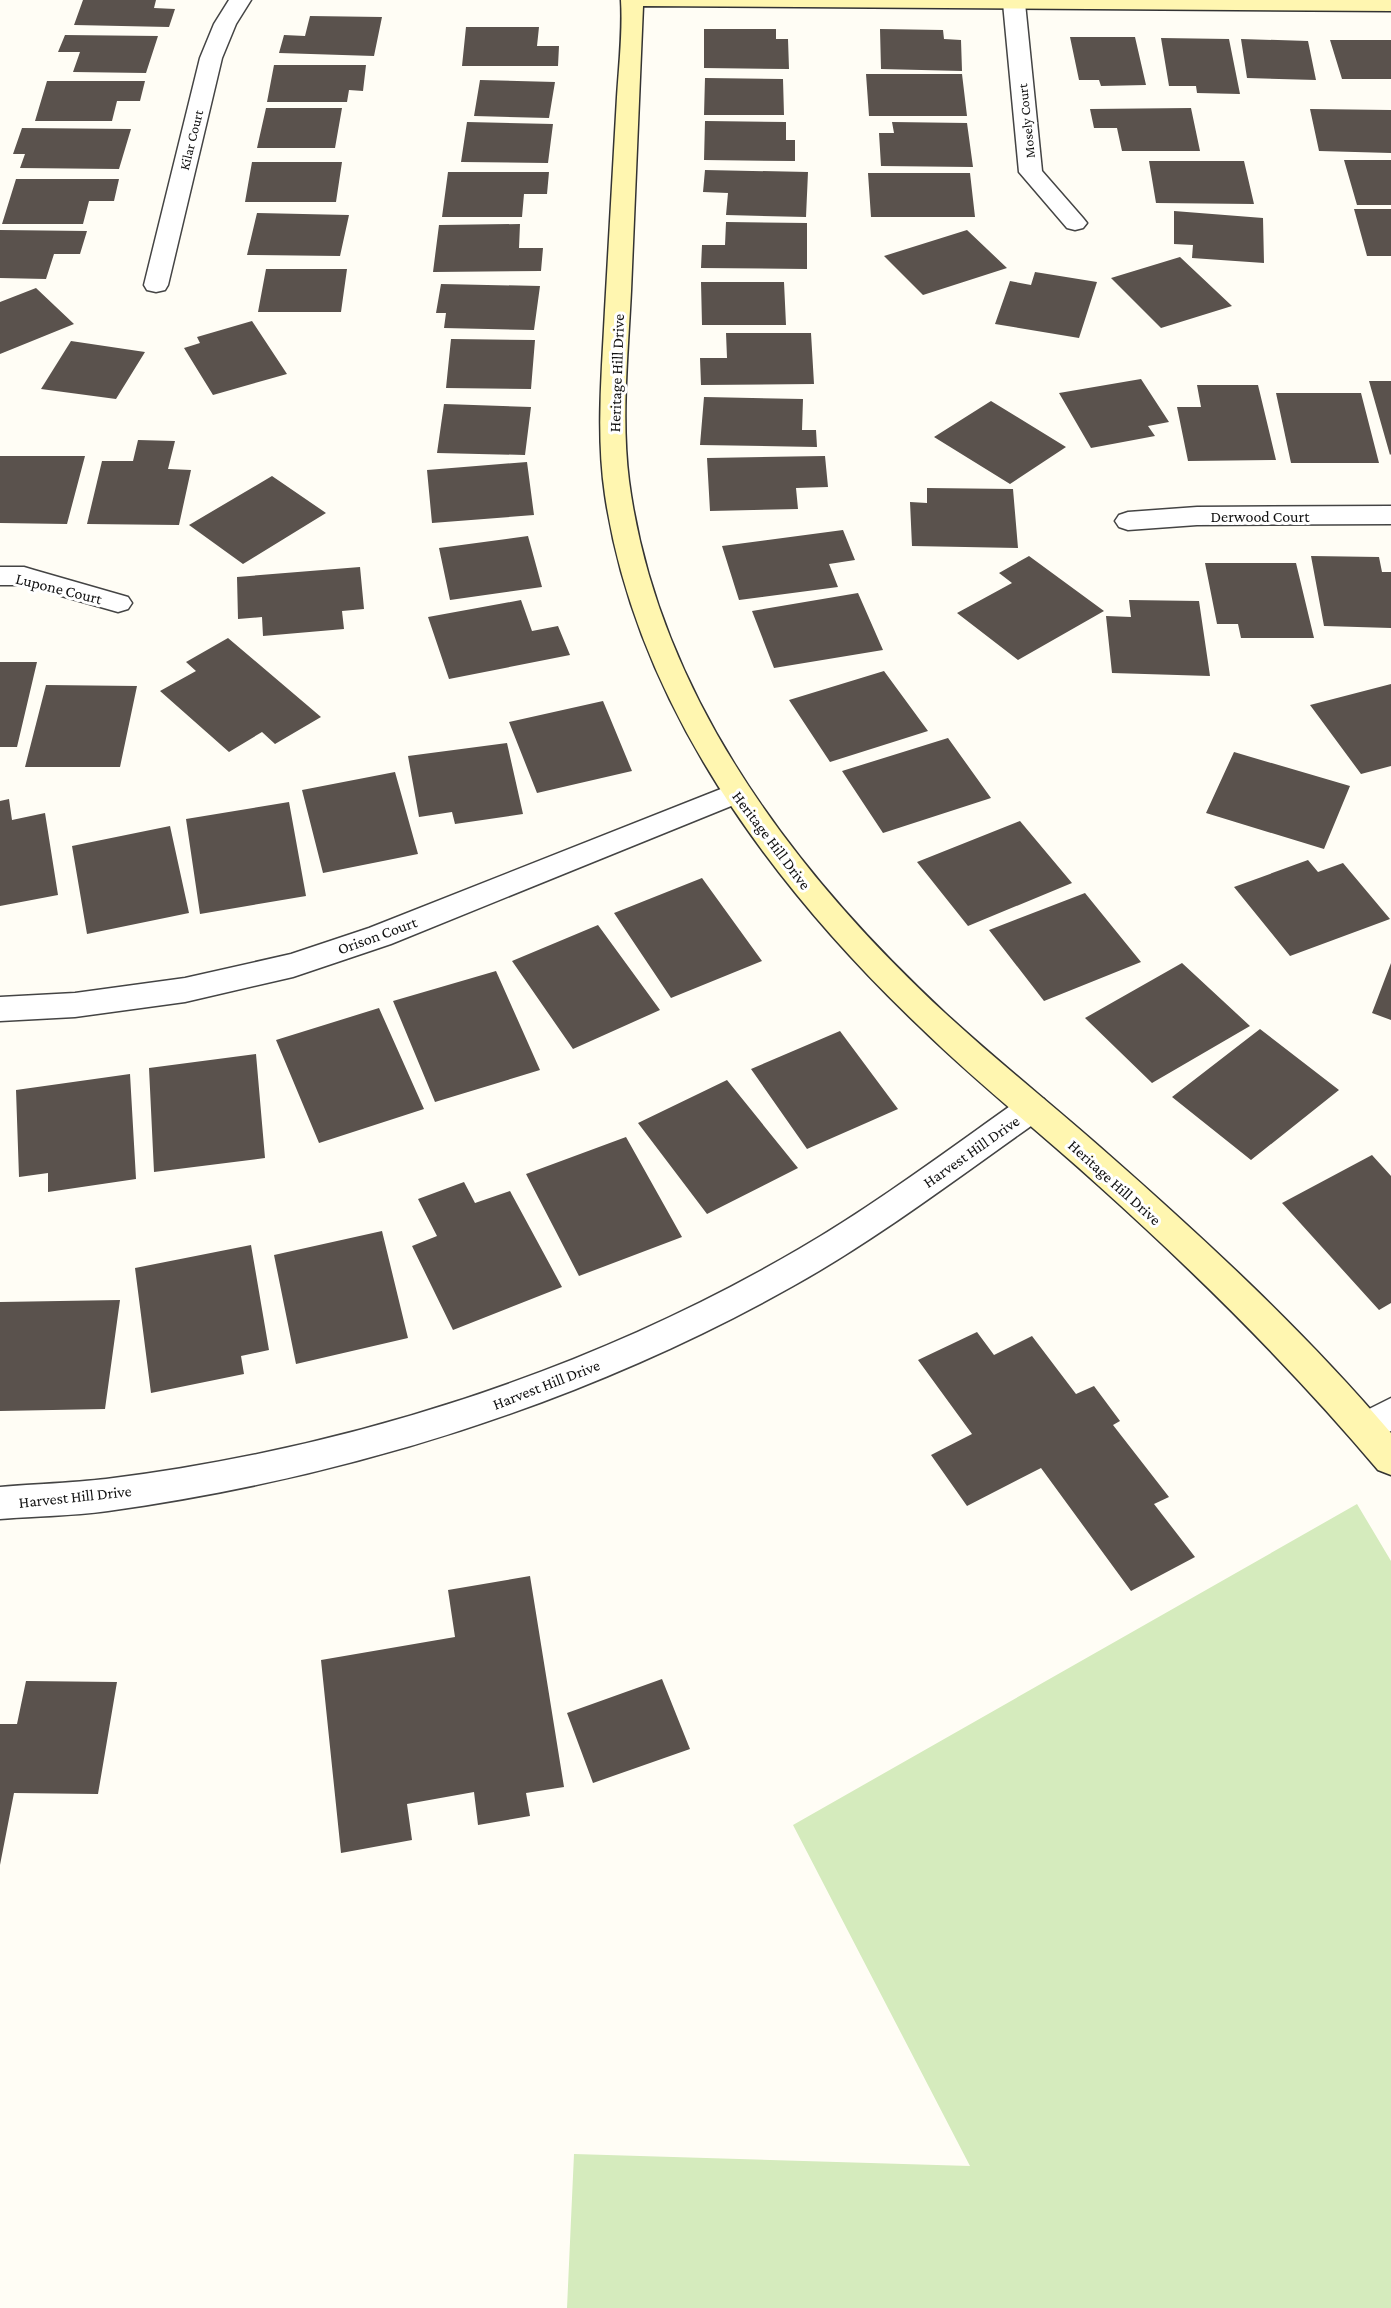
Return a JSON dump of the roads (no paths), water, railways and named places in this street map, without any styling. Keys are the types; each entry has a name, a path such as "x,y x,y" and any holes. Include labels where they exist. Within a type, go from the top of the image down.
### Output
{"street":[{"name":"Kilar Court","path":"156,285 211,58 225,24 240,0"},
{"path":"632,0 1391,5"},
{"name":"Heritage Hill Drive","path":"632,0 612,426 618,498 634,575 663,656 695,723 736,793 758,825 826,911 909,998 1110,1175 1378,1421 1391,1459"},
{"name":"Mosely Court","path":"1014,3 1031,172 1075,223"},
{"name":"Derwood Court","path":"1128,521 1197,516 1391,515"},
{"name":"Lupone Court","path":"0,576 24,576 118,603"},
{"name":"Orison Court","path":"0,1009 75,1005 185,990 293,965 380,936 736,793"},
{"name":"Harvest Hill Drive","path":"0,1503 105,1495 248,1472 386,1439 544,1387 691,1324 781,1276 865,1225 1032,1108"}]}
